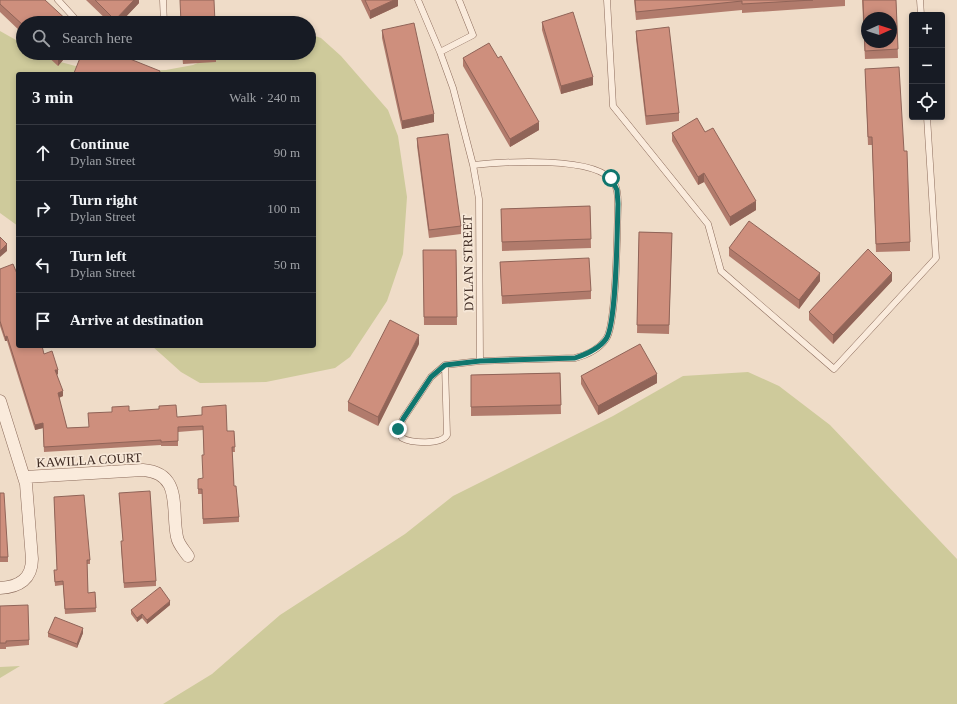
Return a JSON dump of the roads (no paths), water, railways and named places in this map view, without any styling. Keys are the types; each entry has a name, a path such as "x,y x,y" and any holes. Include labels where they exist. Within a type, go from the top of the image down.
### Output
{"street":[{"path":"0,401 25,477 29,508 31,569 27,577 19,584 0,588"},
{"name":"KAWILLA COURT","path":"25,477 143,470 155,472 164,478 171,486 174,496 177,538 188,556"}],"lane":[{"path":"58,0 73,16"},
{"path":"163,0 164,16"},
{"name":"DYLAN STREET","path":"418,0 440,52 464,126 479,199 480,361"},
{"path":"440,52 473,35 459,0"},
{"path":"607,0 613,106 708,224 721,271 834,369 936,258 927,120"},
{"path":"920,0 921,12"},
{"path":"445,365 447,435 445,439 440,441 411,442 402,438 398,429 403,419 431,377 445,365 480,361 575,358 586,355 607,338 613,317 618,204 617,190 611,178 602,173 559,162 473,165"}]}
